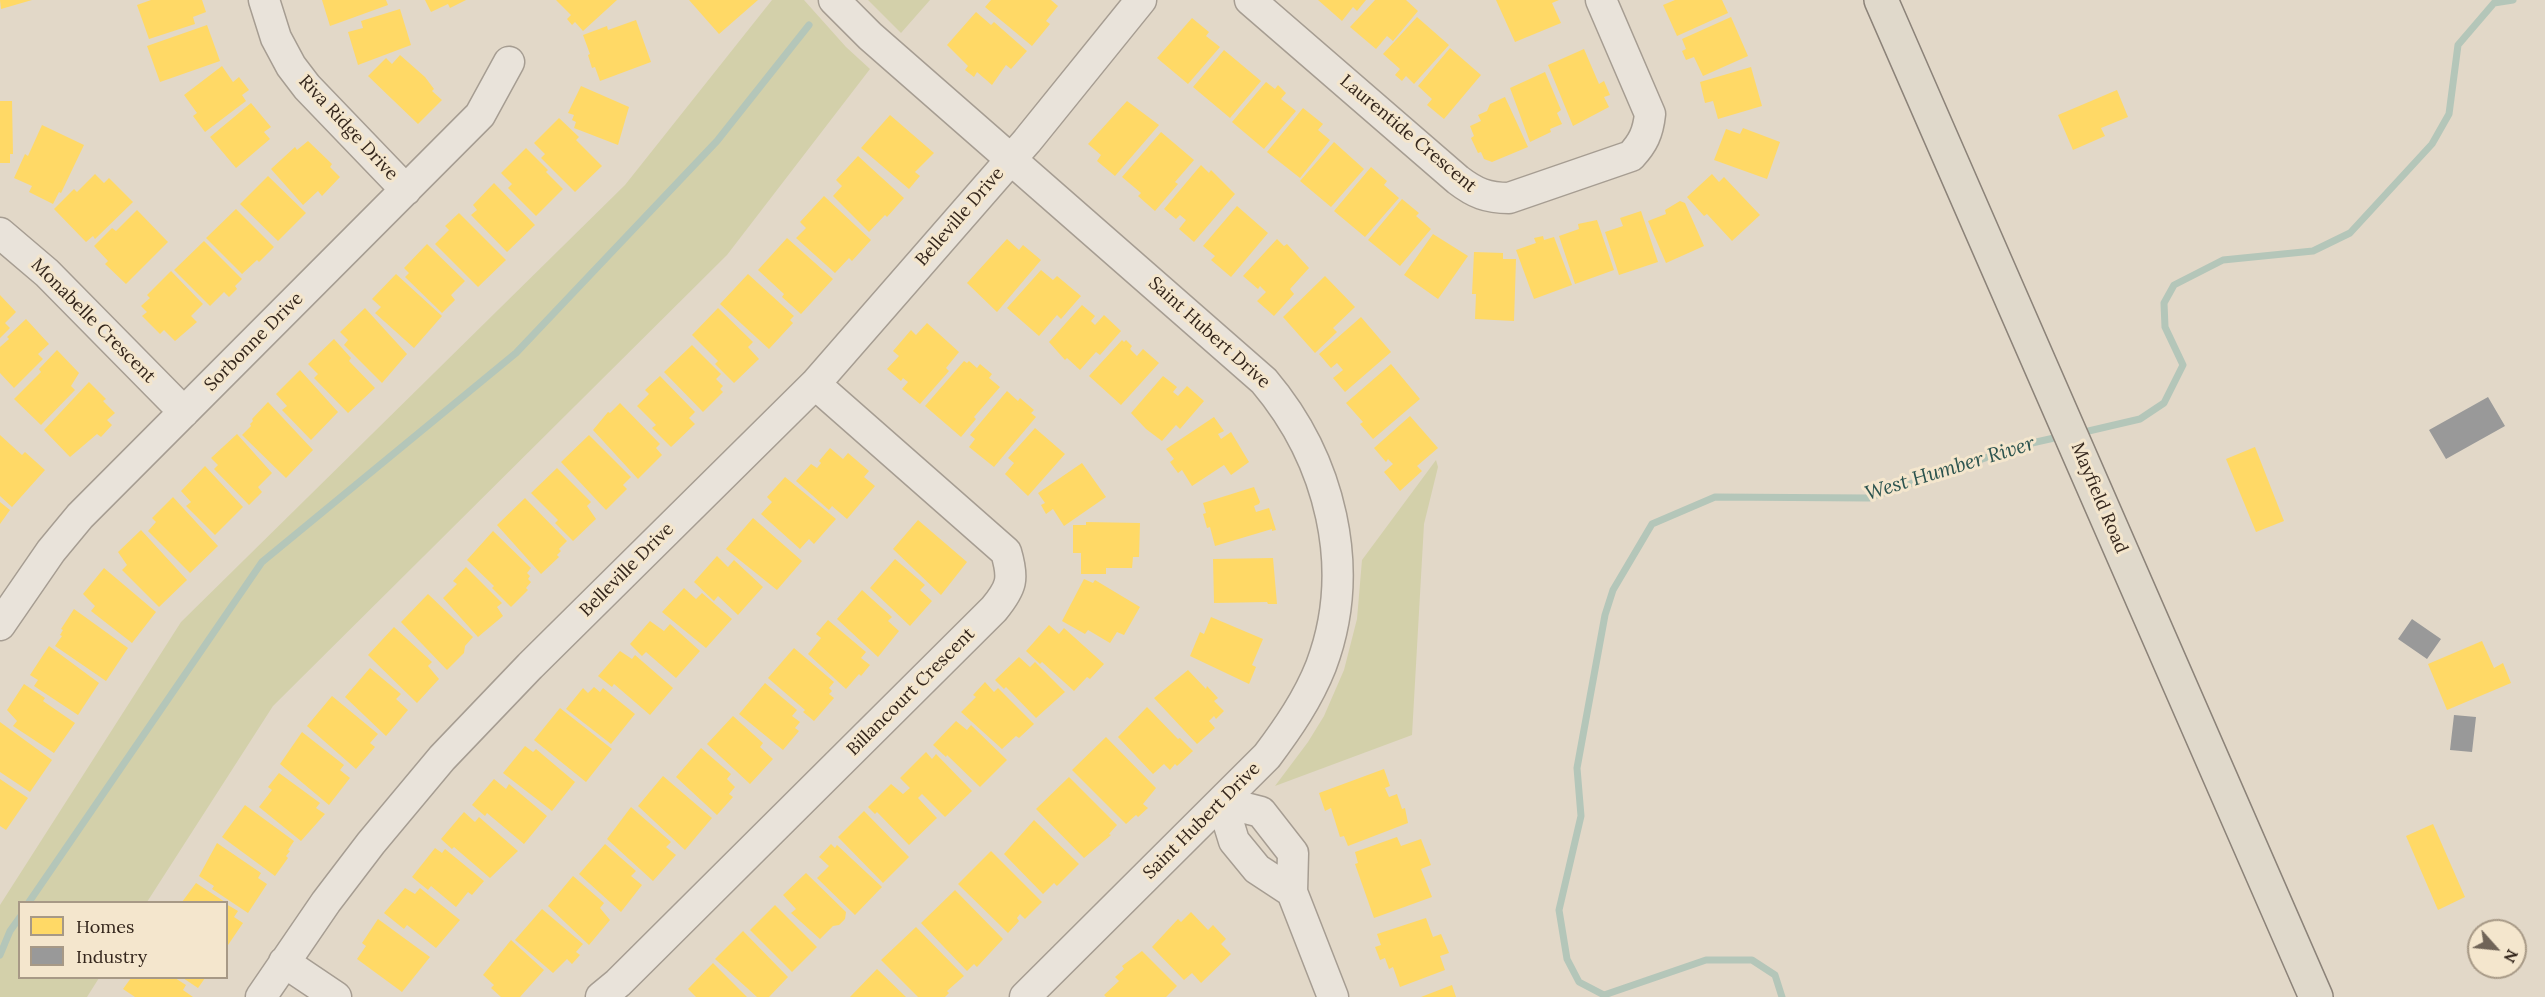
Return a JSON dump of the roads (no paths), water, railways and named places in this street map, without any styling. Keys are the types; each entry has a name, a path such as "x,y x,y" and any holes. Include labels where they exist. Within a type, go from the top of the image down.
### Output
{"main road":[{"name":"Mayfield Road","path":"1881,0 2316,997"}],"street":[{"name":"Riva Ridge Drive","path":"264,0 276,38 291,66 306,87 406,190"},
{"path":"1011,159 1093,62 1141,0"},
{"name":"Laurentide Crescent","path":"1250,0 1458,180 1474,192 1490,198 1509,198 1630,156 1641,145 1649,129 1650,114 1601,0"},
{"name":"Saint Hubert Drive","path":"844,10 1264,381 1300,431 1323,485 1334,527 1338,579 1335,609 1321,665 1287,730 1267,756 1222,802 1025,997"},
{"name":"Sorbonne Drive","path":"0,625 51,551 80,516 480,115 509,62"},
{"name":"Belleville Drive","path":"261,997 364,852 442,758 530,666 815,384 1011,159"},
{"name":"Monabelle Crescent","path":"0,233 47,273 184,412"},
{"name":"Billancourt Crescent","path":"601,997 668,933 1007,593 1012,576 1006,552 815,384"},
{"path":"1222,802 1234,841 1257,869 1292,892"},
{"path":"1222,802 1261,812 1293,852 1292,892 1333,997"},
{"path":"284,962 336,997"}],"waterway":[{"name":"West Humber River","path":"2080,433 2140,419 2164,403 2183,365 2165,327 2164,303 2174,285 2223,260 2313,251 2350,233 2432,144 2449,114 2458,45 2494,3 2513,0"},
{"path":"30,901 262,562 516,353 717,141 809,25"},
{"name":"West Humber River","path":"1782,997 1775,975 1752,960 1706,960 1604,995 1579,982 1567,959 1559,910 1581,816 1577,768 1605,615 1613,590 1652,524 1715,497 1869,498 2023,445 2063,436"},
{"path":"0,955 10,931 18,920"}]}
